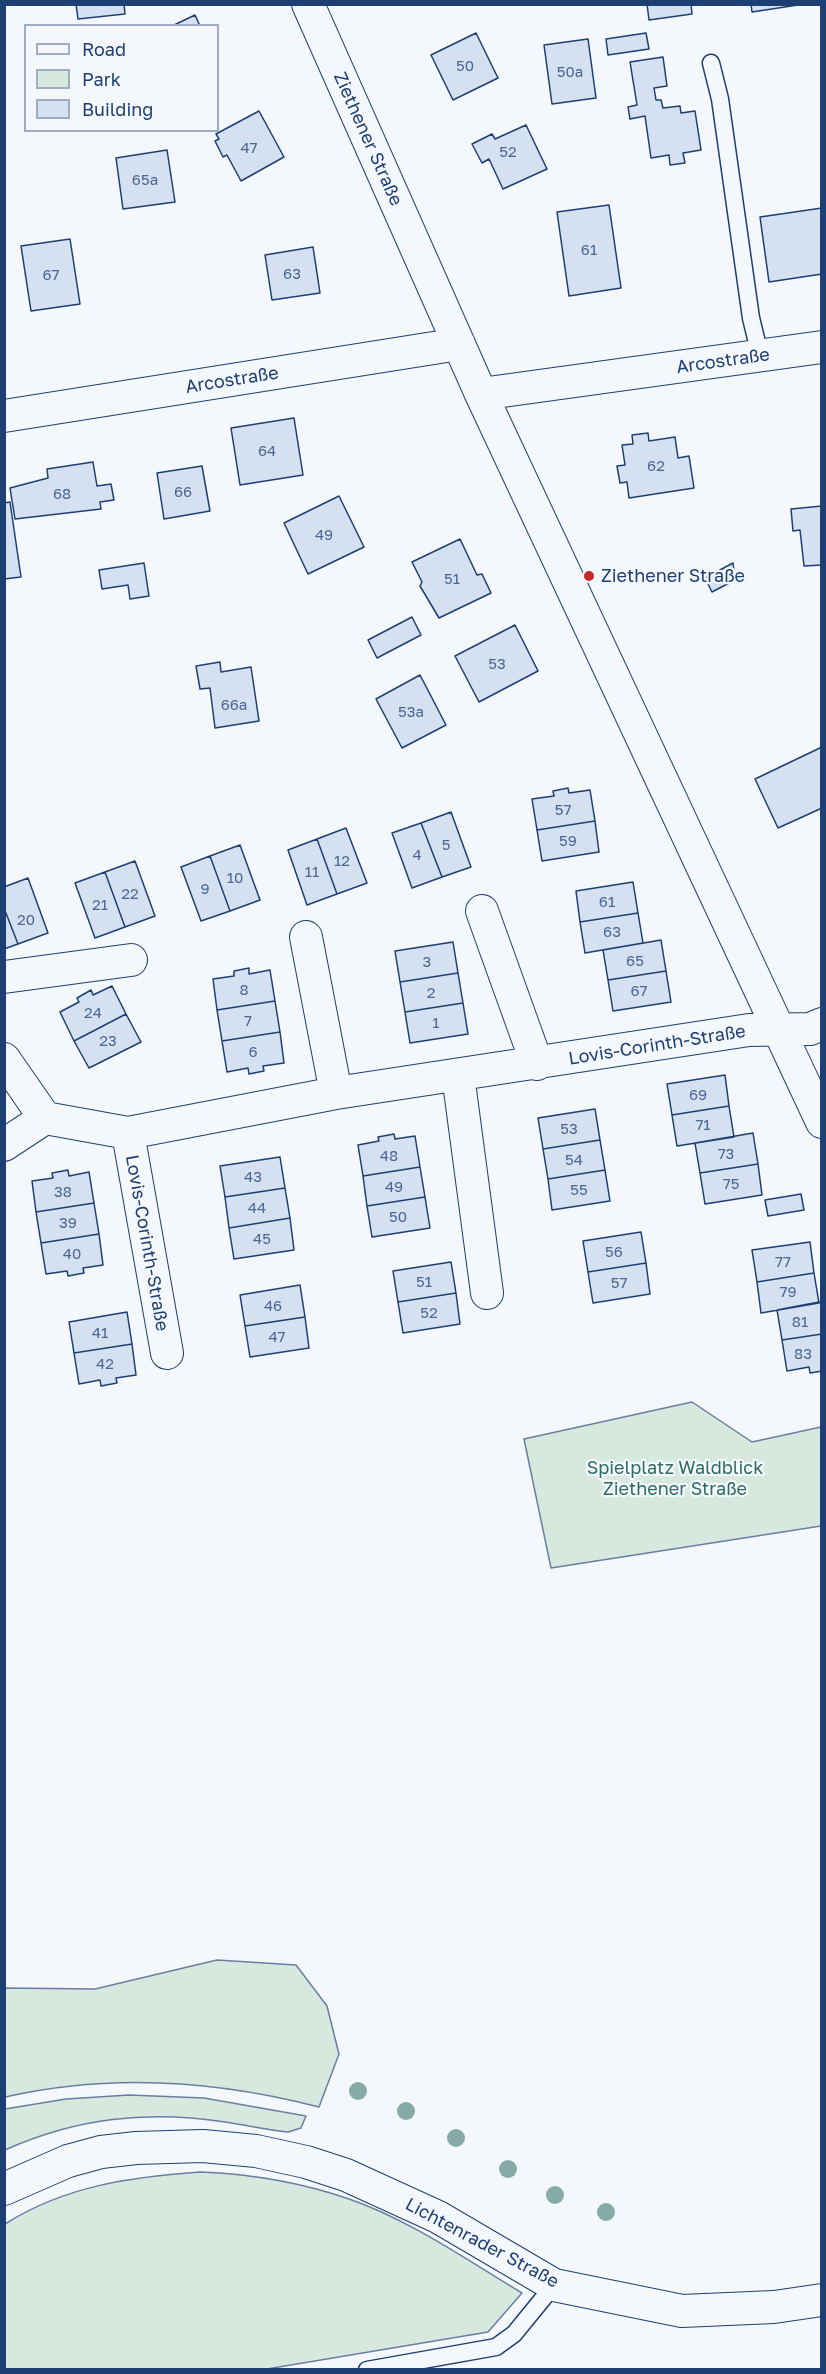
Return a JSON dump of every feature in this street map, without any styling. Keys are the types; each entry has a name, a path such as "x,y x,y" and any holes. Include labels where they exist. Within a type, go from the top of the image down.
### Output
{"street":[{"name":"Ziethener Straße","path":"308,4 481,394 822,1122"},
{"name":"Arcostraße","path":"4,416 459,345"},
{"name":"Arcostraße","path":"481,394 822,347"},
{"path":"482,911 537,1064"},
{"path":"306,937 336,1093"},
{"path":"4,977 131,960"},
{"name":"Lovis-Corinth-Straße","path":"45,1118 128,1133 336,1093 749,1030 810,1029 822,1024"},
{"path":"4,1059 45,1118 4,1145"},
{"path":"458,1076 488,1293"},
{"name":"Lovis-Corinth-Straße","path":"128,1133 167,1353"},
{"name":"Lichtenrader Straße","path":"7,2190 68,2161 101,2152 136,2148 204,2146 256,2151 306,2162 346,2175 438,2217 554,2285 682,2311 774,2307 822,2300"}],"lane":[{"path":"711,63 720,99 751,318 760,355"},
{"path":"367,2370 496,2347 514,2334 554,2285"}],"green space":[{"name":"Spielplatz Waldblick Ziethener Straße","path":"692,1402 752,1442 821,1427 821,1526 551,1568 524,1439"},
{"path":"217,1960 296,1965 327,2006 339,2054 319,2107 241,2091 162,2083 123,2082 84,2085 44,2089 5,2097 5,1988 95,1989"},
{"path":"129,2095 204,2098 306,2116 301,2128 288,2132 196,2118 140,2117 112,2120 58,2130 5,2150 5,2109 66,2099"},
{"path":"200,2172 275,2180 349,2199 416,2229 522,2293 488,2332 267,2369 5,2369 5,2224 28,2211 75,2192 148,2177"}],"building":[{"path":"76,4 124,4 125,14 78,19"},
{"path":"647,4 691,4 692,14 649,20"},
{"path":"751,4 798,4 798,5 752,12"},
{"path":"195,15 199,24 176,24"},
{"path":"476,33 498,78 453,100 431,55"},
{"path":"646,33 649,49 608,55 606,39"},
{"path":"588,39 596,98 552,104 544,45"},
{"path":"663,57 667,86 654,88 656,100 661,100 663,108 680,106 681,113 695,111 701,150 683,153 685,163 670,165 669,155 651,158 645,116 630,119 628,107 637,105 630,62"},
{"path":"259,111 284,157 241,181 227,155 223,157 215,141 219,139 216,134"},
{"path":"526,125 547,169 503,189 489,159 482,163 472,144 492,134 495,139"},
{"path":"167,150 175,202 123,209 116,158"},
{"path":"609,205 621,288 569,296 557,212"},
{"path":"822,208 822,274 769,282 760,217"},
{"path":"70,239 80,304 31,311 21,246"},
{"path":"313,247 320,293 272,300 265,255"},
{"path":"294,418 303,475 240,485 231,428"},
{"path":"648,433 649,441 675,437 678,458 689,456 694,488 629,498 627,482 620,483 617,466 625,465 622,445 633,444 632,435"},
{"path":"93,462 97,486 111,484 114,500 100,502 101,509 15,519 10,488 48,478 47,469"},
{"path":"202,466 210,511 164,519 157,473"},
{"path":"339,496 364,547 308,574 284,523"},
{"path":"10,502 21,577 4,579 4,503"},
{"path":"822,506 822,565 804,566 800,530 793,531 791,509"},
{"path":"460,539 477,575 482,574 491,593 439,618 420,586 422,582 412,562"},
{"path":"144,563 149,596 130,599 128,585 102,589 99,570"},
{"path":"733,563 735,580 712,592 705,578"},
{"path":"412,617 421,635 377,658 368,640"},
{"path":"515,625 538,671 479,702 455,656"},
{"path":"220,662 221,672 251,667 259,721 215,728 210,688 200,689 196,666"},
{"path":"420,675 446,725 402,748 376,699"},
{"path":"822,747 822,808 778,828 755,779"},
{"path":"568,788 569,793 590,790 595,821 537,830 532,799 554,796 553,791"},
{"path":"451,812 471,867 442,877 421,823"},
{"path":"595,821 599,852 542,861 537,830"},
{"path":"421,823 442,877 412,888 392,833"},
{"path":"346,828 367,883 337,894 317,839"},
{"path":"317,839 337,894 307,905 288,850"},
{"path":"240,845 260,900 230,911 210,856"},
{"path":"210,856 230,911 201,921 181,867"},
{"path":"135,861 155,916 125,927 105,872"},
{"path":"105,872 125,927 95,938 75,883"},
{"path":"28,878 48,933 18,944 4,908 4,887"},
{"path":"633,882 638,913 580,922 576,891"},
{"path":"4,908 18,944 4,949"},
{"path":"638,913 643,943 585,953 580,922"},
{"path":"661,940 666,971 608,980 603,950"},
{"path":"453,942 458,973 400,982 395,951"},
{"path":"249,968 249,974 270,970 275,1001 217,1010 213,979 234,976 234,971"},
{"path":"666,971 671,1002 613,1011 608,980"},
{"path":"458,973 463,1003 405,1012 400,982"},
{"path":"112,986 126,1014 74,1041 60,1012 79,1002 77,998 91,990 93,995"},
{"path":"275,1001 280,1032 222,1041 217,1010"},
{"path":"463,1003 468,1034 410,1043 405,1012"},
{"path":"126,1014 141,1042 89,1068 74,1041"},
{"path":"280,1032 284,1063 263,1066 264,1071 249,1074 248,1068 227,1072 222,1041"},
{"path":"725,1075 729,1106 672,1115 667,1084"},
{"path":"729,1106 734,1137 677,1146 672,1115"},
{"path":"595,1109 600,1140 543,1149 538,1118"},
{"path":"753,1133 758,1164 700,1173 695,1143"},
{"path":"394,1134 395,1139 415,1136 420,1167 363,1176 358,1145 379,1141 378,1137"},
{"path":"600,1140 605,1170 548,1179 543,1149"},
{"path":"280,1157 285,1188 225,1197 220,1166"},
{"path":"758,1164 762,1195 705,1204 700,1173"},
{"path":"420,1167 425,1197 367,1206 363,1176"},
{"path":"68,1170 69,1176 89,1172 94,1203 36,1212 32,1181 53,1178 52,1173"},
{"path":"605,1170 610,1201 552,1210 548,1179"},
{"path":"285,1188 290,1218 229,1228 225,1197"},
{"path":"801,1194 804,1210 768,1216 765,1200"},
{"path":"425,1197 430,1228 372,1237 367,1206"},
{"path":"94,1203 99,1234 41,1243 36,1212"},
{"path":"290,1218 294,1250 234,1259 229,1228"},
{"path":"641,1232 646,1263 588,1272 583,1241"},
{"path":"99,1234 103,1265 83,1268 84,1273 68,1276 67,1271 46,1274 41,1243"},
{"path":"810,1242 814,1273 757,1282 752,1250"},
{"path":"451,1262 456,1293 398,1302 393,1271"},
{"path":"646,1263 650,1294 593,1303 588,1272"},
{"path":"814,1273 819,1303 761,1313 757,1282"},
{"path":"300,1285 305,1317 245,1326 240,1295"},
{"path":"456,1293 460,1324 403,1333 398,1302"},
{"path":"822,1302 822,1334 782,1340 777,1310"},
{"path":"127,1312 132,1344 74,1353 69,1322"},
{"path":"305,1317 309,1348 250,1357 245,1326"},
{"path":"822,1334 822,1371 810,1373 809,1367 787,1371 782,1340"},
{"path":"132,1344 136,1375 116,1378 117,1383 101,1386 100,1380 79,1384 74,1353"}],"place":[{"name":"Ziethener Straße","path":"589,576"}]}
